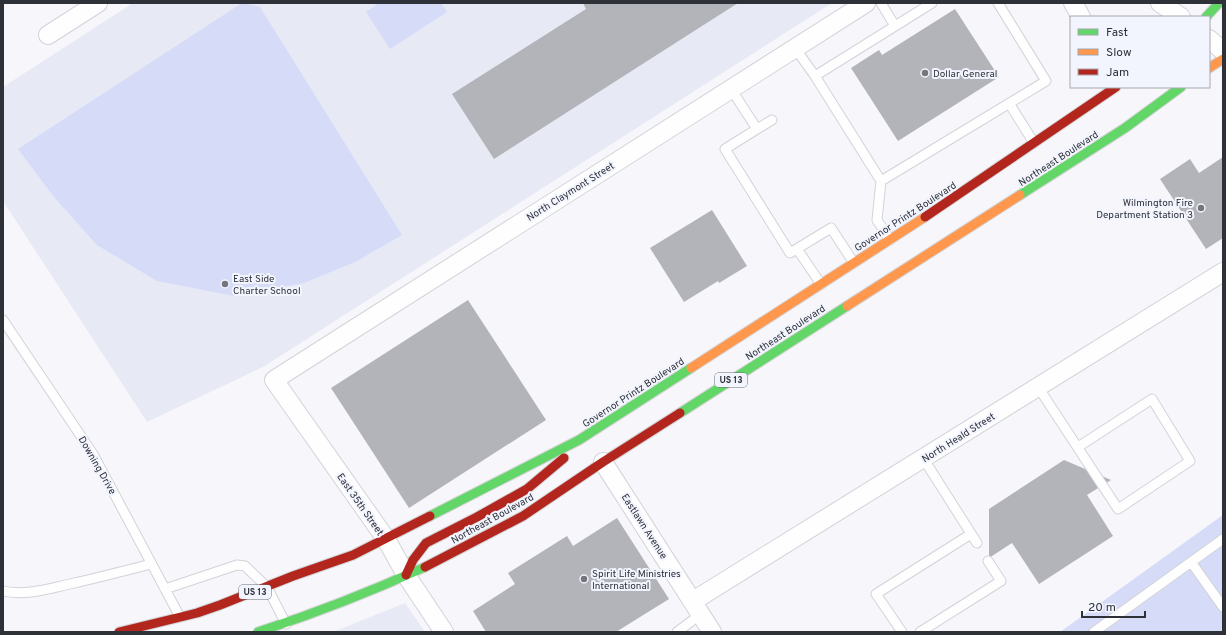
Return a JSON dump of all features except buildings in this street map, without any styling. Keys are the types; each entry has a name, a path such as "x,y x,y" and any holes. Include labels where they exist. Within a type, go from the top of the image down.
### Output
{"main road":[{"path":"1207,16 1218,3"},
{"path":"1210,67 1223,59"},
{"name":"Governor Printz Boulevard","path":"119,632 180,618 220,605 353,555 386,540 579,440 890,240 1115,88"},
{"name":"Northeast Boulevard","path":"258,632 312,614 371,591 426,567 523,516 603,462 1118,132 1180,88"},
{"path":"406,575 413,560 426,543 527,489 563,459 579,440"}],"street":[{"path":"48,35 98,3"},
{"name":"North Claymont Street","path":"274,380 866,3"},
{"path":"1073,3 1080,16"},
{"path":"1160,3 1180,16"},
{"path":"1210,40 1223,51"},
{"name":"North Heald Street","path":"697,608 923,458 1223,272"},
{"name":"East 35th Street","path":"274,380 386,540 406,575 444,632"},
{"name":"Eastlawn Avenue","path":"603,462 712,632"}],"lane":[{"path":"881,3 895,26"},
{"path":"815,76 932,3"},
{"path":"882,181 1046,81 998,3"},
{"path":"795,48 815,76 882,181 877,220 890,240"},
{"path":"731,89 757,129"},
{"path":"1009,103 1034,143"},
{"path":"772,120 725,149 790,254 831,228 854,263"},
{"path":"797,249 821,284"},
{"name":"Downing Drive","path":"3,320 93,454 180,618"},
{"path":"1038,387 1118,509 1190,461 1152,399 1078,447"},
{"path":"923,458 977,543"},
{"path":"902,632 876,594 971,534"},
{"path":"1099,630 1223,540"},
{"path":"920,632 1001,581 988,561"},
{"path":"1191,562 1223,607"},
{"path":"3,591 30,593 151,564"},
{"path":"165,589 237,565 244,566 266,587 291,632"},
{"path":"677,632 697,608"}],"shaded area":[{"name":"East Side Charter School","path":"133,3 832,3 263,367 147,422 3,201 3,87"},
{"path":"242,3 260,7 402,235 355,262 304,283 234,296 157,281 97,245 54,197 18,149"},
{"path":"379,3 441,3 447,12 390,49 366,12"},
{"path":"1223,515 1223,632 1060,632"},
{"path":"405,603 425,632 333,632"}],"traffic: fast":[{"path":"1207,16 1219,3"},
{"path":"1020,195 1125,128 1180,88"},
{"path":"680,413 847,306"},
{"path":"430,516 579,440 691,368"},
{"path":"258,632 343,602 425,567"}],"traffic: slow":[{"path":"1210,67 1223,59"},
{"path":"847,306 1020,195"},
{"path":"691,368 925,217"}],"traffic: jam":[{"path":"925,217 1115,88"},
{"path":"425,567 523,516 603,462 680,413"},
{"path":"406,575 413,560 426,543 527,489 564,458"},
{"path":"119,632 197,613 220,605 293,576 353,555 430,516"}],"place":[{"name":"Dollar General","path":"925,73"},
{"name":"Wilmington Fire Department Station 3","path":"1201,208"},
{"name":"East Side Charter School","path":"225,284"},
{"name":"Spirit Life Ministries International","path":"584,579"}]}
